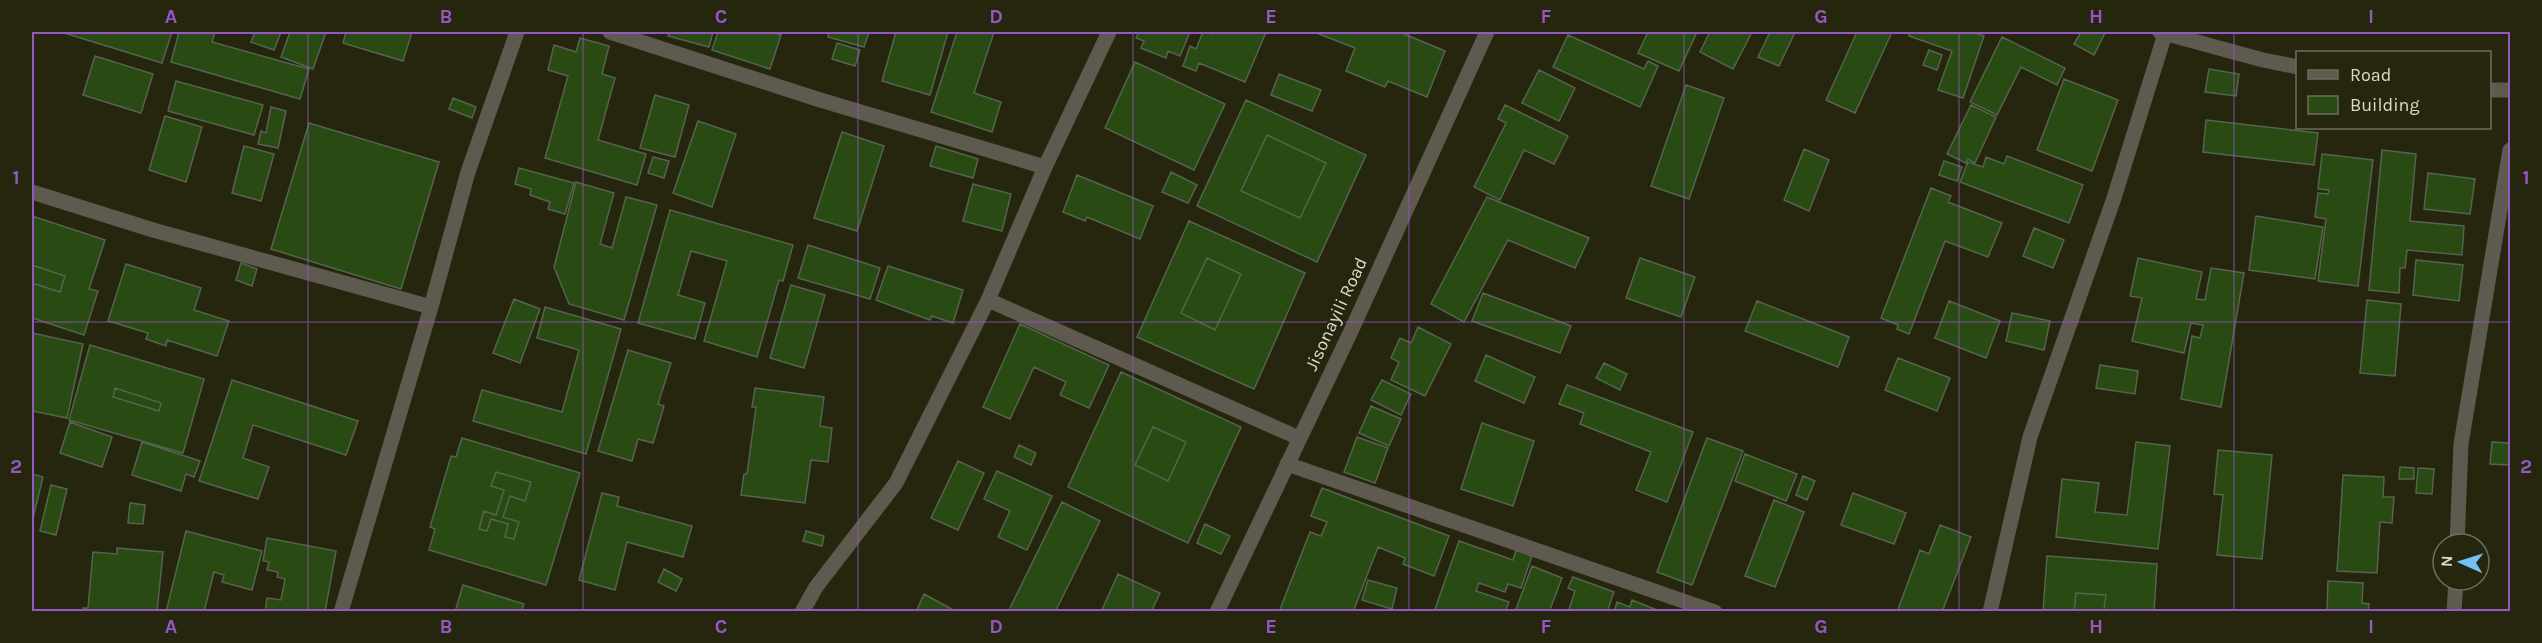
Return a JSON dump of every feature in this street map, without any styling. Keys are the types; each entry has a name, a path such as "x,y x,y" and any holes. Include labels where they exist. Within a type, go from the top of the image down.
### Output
{"street":[{"path":"341,612 431,307 468,172 517,32"},
{"path":"610,32 817,99 1045,167"},
{"path":"802,612 816,587 896,483 988,300 1045,167 1098,60 1109,32"},
{"name":"Jisonayili Road","path":"1217,612 1357,318 1487,32"},
{"path":"1990,612 2030,437 2114,198 2163,33 2296,67"},
{"path":"2491,90 2511,90"},
{"path":"2457,532 2461,444 2511,150"},
{"path":"32,192 153,230 431,307"},
{"path":"988,300 1299,438"},
{"path":"1287,464 1716,612"},
{"path":"2454,612 2455,592"}],"building":[{"path":"61,32 172,32 162,63"},
{"path":"179,32 215,32 212,42 309,69 300,99 171,62"},
{"path":"255,32 281,32 274,50 251,42"},
{"path":"290,32 326,32 313,69 281,57"},
{"path":"346,32 412,32 403,61 343,43"},
{"path":"670,32 713,32 709,47 668,36"},
{"path":"718,32 771,32 781,35 770,69 712,50"},
{"path":"829,32 869,32 864,47 828,37"},
{"path":"896,32 948,32 930,95 882,81"},
{"path":"957,32 994,32 974,93 1001,102 992,132 931,112"},
{"path":"1139,32 1190,32 1180,56 1168,51 1166,58 1141,48 1144,41 1136,38"},
{"path":"1203,32 1212,34 1213,32 1266,32 1245,82 1199,63 1196,71 1183,66 1190,46 1196,49"},
{"path":"1314,32 1405,32 1404,34 1445,51 1427,97 1388,81 1385,87 1346,71 1355,48"},
{"path":"1648,32 1697,32 1679,71 1638,53"},
{"path":"1710,32 1752,32 1733,69 1700,52"},
{"path":"1770,32 1795,32 1779,66 1758,57"},
{"path":"1857,32 1892,32 1855,113 1826,100"},
{"path":"1910,32 1972,32 1984,36 1963,98 1938,90 1952,51 1909,36"},
{"path":"2081,32 2105,33 2094,55 2074,44"},
{"path":"1568,35 1644,69 1648,61 1658,66 1640,107 1553,67"},
{"path":"2002,37 2065,68 2057,85 2021,67 1997,115 1970,102"},
{"path":"580,38 609,46 602,74 615,78 598,140 646,154 637,185 545,158 568,76 548,70 554,45 576,52"},
{"path":"837,43 860,50 855,66 832,59"},
{"path":"1929,50 1942,55 1937,70 1923,65"},
{"path":"95,56 153,74 141,113 83,95"},
{"path":"1135,62 1225,104 1194,170 1105,128"},
{"path":"2209,69 2239,74 2236,96 2205,92"},
{"path":"1539,70 1575,88 1559,121 1522,103"},
{"path":"1279,74 1321,90 1312,111 1271,95"},
{"path":"2064,79 2118,100 2092,171 2037,150"},
{"path":"176,81 263,105 254,135 168,111"},
{"path":"1686,85 1724,98 1689,199 1651,186"},
{"path":"655,95 689,105 675,157 640,148"},
{"path":"453,98 476,107 472,118 449,109"},
{"path":"1246,100 1366,155 1317,262 1197,206","holes":["1267,135 1326,163 1300,218 1241,191"]},
{"path":"1505,105 1568,136 1554,164 1524,150 1500,200 1474,187 1506,123 1498,119"},
{"path":"1971,105 1996,117 1975,163 1968,159 1966,163 1947,154"},
{"path":"271,107 286,111 278,148 258,144 261,131 266,133"},
{"path":"165,116 202,127 186,182 149,170"},
{"path":"2206,120 2318,133 2314,165 2203,152"},
{"path":"698,121 736,134 712,207 673,193"},
{"path":"309,123 439,162 401,289 271,249"},
{"path":"842,132 884,146 857,231 814,218"},
{"path":"1267,135 1326,163 1300,218 1241,191"},
{"path":"244,146 274,154 261,201 232,193"},
{"path":"936,146 978,159 973,178 930,166"},
{"path":"1804,149 1829,160 1809,211 1784,200"},
{"path":"2382,150 2416,154 2410,221 2464,226 2462,255 2407,250 2405,268 2400,268 2399,293 2369,290"},
{"path":"2322,154 2373,160 2358,286 2318,281 2326,219 2315,217 2318,193 2328,194 2329,190 2318,189"},
{"path":"2007,156 2083,185 2069,223 1960,182 1968,162 1983,167 1986,157 2004,164"},
{"path":"653,157 669,161 664,178 648,173"},
{"path":"1944,161 1962,167 1957,181 1939,175"},
{"path":"519,168 574,183 565,214 548,209 550,202 530,195 531,189 515,184"},
{"path":"1171,172 1197,185 1188,203 1162,192"},
{"path":"2428,173 2475,179 2470,214 2424,209"},
{"path":"1077,175 1153,206 1140,239 1087,217 1085,221 1063,212"},
{"path":"576,182 614,193 600,244 612,248 626,197 657,205 624,320 569,304 554,267"},
{"path":"973,184 1011,194 1002,231 963,221"},
{"path":"1931,188 1951,196 1948,202 2002,223 1988,257 1945,241 1909,334 1897,329 1898,325 1881,318"},
{"path":"1487,197 1589,238 1575,268 1508,240 1464,322 1431,304"},
{"path":"670,210 793,245 783,281 779,280 757,357 704,341 727,261 691,251 678,295 705,303 695,339 638,323"},
{"path":"32,216 105,240 89,289 98,291 84,335 32,318 32,283 60,292 65,276 32,265"},
{"path":"2256,216 2323,227 2315,279 2249,270"},
{"path":"1189,221 1305,273 1254,389 1137,337","holes":["1207,258 1241,274 1215,330 1181,313"]},
{"path":"2034,228 2064,240 2053,268 2023,256"},
{"path":"808,245 880,268 870,299 798,278"},
{"path":"1207,258 1241,274 1215,330 1181,313"},
{"path":"1640,258 1695,277 1681,317 1626,298"},
{"path":"2138,258 2202,272 2196,299 2205,300 2211,268 2244,273 2221,407 2181,399 2192,336 2200,338 2203,325 2191,323 2184,353 2132,341 2142,298 2130,296"},
{"path":"2416,260 2463,265 2459,301 2413,295"},
{"path":"241,263 257,269 252,286 236,280"},
{"path":"126,264 201,288 194,310 229,321 217,356 167,340 166,346 146,339 148,333 108,321"},
{"path":"32,265 65,276 60,292 32,283"},
{"path":"888,266 963,290 953,323 932,316 930,320 876,300"},
{"path":"791,285 825,295 804,368 770,358"},
{"path":"1483,293 1571,326 1560,353 1472,321"},
{"path":"514,299 540,309 520,363 493,353"},
{"path":"2367,300 2401,304 2395,376 2360,373"},
{"path":"1757,301 1849,337 1838,367 1745,331"},
{"path":"1949,301 2000,321 1986,358 1935,338"},
{"path":"545,307 621,329 586,454 473,421 482,390 562,412 579,350 537,338"},
{"path":"2012,313 2050,321 2044,350 2006,341"},
{"path":"1020,324 1109,365 1089,408 1060,395 1066,382 1034,367 1010,419 983,407"},
{"path":"1418,327 1451,344 1425,396 1391,380 1399,362 1391,358 1400,338 1411,343"},
{"path":"32,333 83,344 67,418 32,411"},
{"path":"90,345 204,379 183,453 69,420","holes":["115,388 161,403 159,411 113,397"]},
{"path":"628,350 671,363 658,404 664,406 653,443 638,439 632,461 598,451"},
{"path":"1486,355 1535,377 1524,403 1475,381"},
{"path":"1898,358 1950,378 1937,411 1885,390"},
{"path":"1604,363 1627,374 1620,390 1596,378"},
{"path":"2100,365 2138,371 2135,394 2096,388"},
{"path":"1121,372 1241,427 1188,543 1068,487","holes":["1153,427 1186,442 1168,481 1135,465"]},
{"path":"232,380 358,421 346,455 253,425 243,458 269,467 258,499 199,481"},
{"path":"1382,380 1411,394 1401,415 1371,400"},
{"path":"1567,385 1693,432 1667,502 1636,490 1651,452 1580,424 1584,413 1559,404"},
{"path":"115,388 161,403 159,411 113,397"},
{"path":"755,388 824,397 820,426 832,428 828,462 811,460 805,503 741,495 744,474 747,474 756,407 752,407"},
{"path":"1371,406 1401,419 1389,446 1359,433"},
{"path":"70,422 112,437 102,467 60,453"},
{"path":"1482,423 1534,441 1513,506 1461,489"},
{"path":"1153,427 1186,442 1168,481 1135,465"},
{"path":"1357,437 1388,448 1375,483 1344,472"},
{"path":"462,438 580,473 546,585 429,550 435,529 430,527 451,456 456,457","holes":["496,472 531,482 525,501 510,496 503,517 519,522 514,539 505,537 508,524 491,519 487,531 479,529 484,511 496,515 504,490 491,486"]},
{"path":"1707,438 1743,451 1692,585 1657,572"},
{"path":"142,442 200,461 194,477 186,474 181,491 132,475"},
{"path":"2136,442 2170,446 2158,549 2056,537 2062,479 2099,483 2095,512 2127,515"},
{"path":"2492,442 2510,443 2509,465 2490,464"},
{"path":"1019,445 1036,453 1031,465 1014,457"},
{"path":"2218,450 2272,455 2262,559 2217,555 2223,495 2214,494"},
{"path":"1745,454 1797,474 1786,501 1735,481"},
{"path":"958,461 984,473 958,530 931,518"},
{"path":"2400,467 2414,468 2414,479 2399,479"},
{"path":"2418,468 2434,469 2432,494 2416,493"},
{"path":"997,471 1052,496 1027,550 998,537 1010,511 984,499"},
{"path":"496,472 531,482 525,501 510,496 503,517 519,522 514,539 505,537 508,524 491,519 487,531 479,529 484,511 496,515 504,490 491,486"},
{"path":"32,474 43,477 32,522"},
{"path":"2343,475 2384,477 2383,497 2394,497 2392,523 2380,522 2377,573 2337,571"},
{"path":"1803,476 1815,481 1807,500 1796,495"},
{"path":"51,485 67,489 56,535 40,531"},
{"path":"1322,488 1449,536 1434,576 1403,564 1405,558 1378,547 1353,612 1279,612 1310,532 1321,536 1327,522 1311,516"},
{"path":"602,493 619,497 617,506 692,526 683,557 627,542 615,590 579,580"},
{"path":"1853,493 1906,513 1894,544 1841,525"},
{"path":"1774,500 1804,512 1775,587 1745,576"},
{"path":"1062,502 1100,521 1055,612 1008,612"},
{"path":"130,503 145,505 143,524 128,523"},
{"path":"1205,524 1230,536 1221,554 1197,543"},
{"path":"1940,525 1971,537 1942,612 1897,612 1920,550 1929,554"},
{"path":"186,531 262,551 252,590 222,582 224,575 214,572 204,612 166,612"},
{"path":"806,531 824,536 822,546 803,541"},
{"path":"267,538 336,551 325,612 265,612 267,598 281,600 285,579 277,577 278,572 267,570 269,562 263,561"},
{"path":"1459,541 1513,560 1516,550 1532,556 1521,588 1508,584 1505,592 1479,583 1476,591 1509,602 1505,612 1434,612"},
{"path":"117,548 163,552 157,612 83,612 83,608 88,608 93,552 117,554"},
{"path":"2047,556 2157,564 2154,612 2109,612 2104,609 2106,595 2076,593 2074,612 2043,612"},
{"path":"1532,566 1562,578 1549,612 1515,612"},
{"path":"664,569 682,579 676,591 658,582"},
{"path":"1118,574 1160,593 1151,612 1101,612"},
{"path":"1573,577 1614,592 1607,612 1568,612 1575,591 1568,588"},
{"path":"1368,580 1397,588 1392,609 1362,600"},
{"path":"2328,581 2363,583 2362,603 2369,604 2368,612 2320,612 2327,610"},
{"path":"463,585 524,604 521,612 455,612"},
{"path":"2076,593 2106,595 2104,609 2109,612 2074,612"},
{"path":"924,594 957,612 916,612"},
{"path":"1632,600 1657,610 1657,612 1614,612 1617,602 1630,607"}]}
